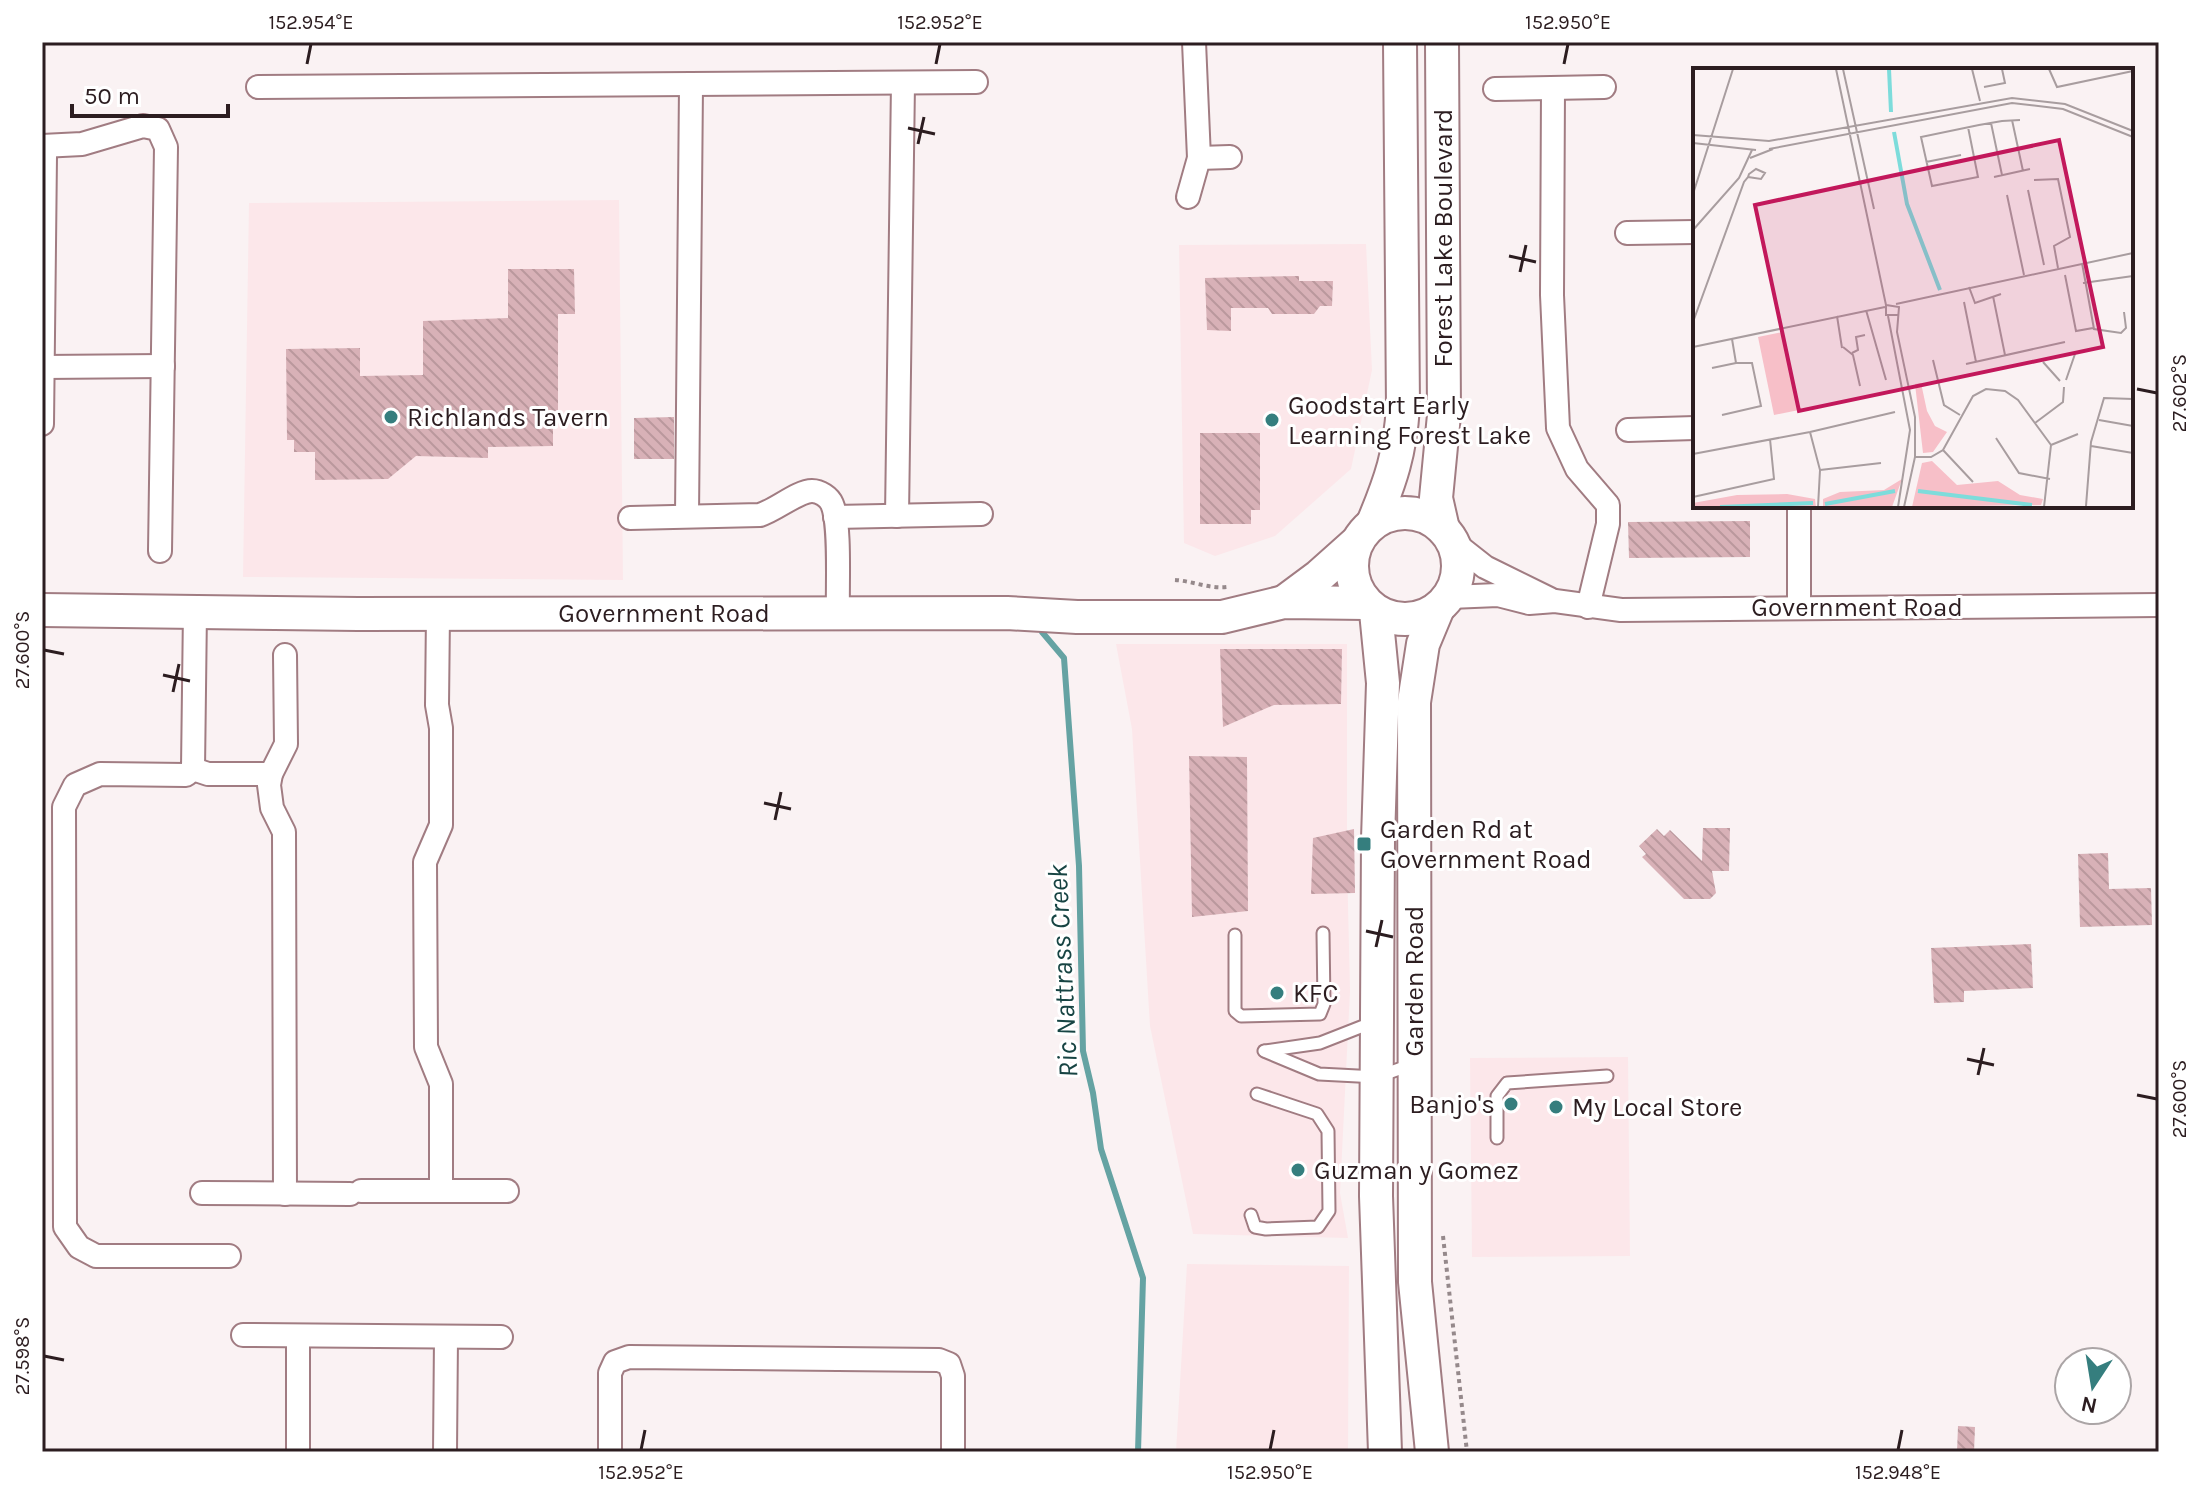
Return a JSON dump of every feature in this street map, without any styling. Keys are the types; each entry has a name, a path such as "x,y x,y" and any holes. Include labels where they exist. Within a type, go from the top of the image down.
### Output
{"main road":[{"name":"Forest Lake Boulevard","path":"1365,533 1391,482 1400,445 1403,407 1400,42"},
{"name":"Forest Lake Boulevard","path":"1442,42 1444,415 1436,498 1448,535"},
{"path":"1401,513 1431,519 1448,535 1459,569 1444,602 1424,617 1408,620 1391,618 1371,607 1357,590 1352,574 1352,559 1365,533 1387,516 1401,513"},
{"name":"Government Road","path":"1284,602 1319,576 1365,533"},
{"name":"Government Road","path":"42,610 838,612 1222,617 1284,602 1371,607"},
{"name":"Garden Road","path":"1432,1452 1415,1282 1414,702 1423,644 1444,602"},
{"name":"Garden Road","path":"1371,607 1383,683 1378,839 1376,1196 1385,1452"}],"street":[{"path":"1188,197 1199,158 1194,42"},
{"path":"258,87 976,82"},
{"path":"897,516 903,83"},
{"path":"687,516 691,86"},
{"path":"1495,89 1604,87"},
{"path":"1553,88 1552,295 1558,428 1577,469 1608,505 1608,524 1588,607"},
{"path":"42,424 45,156 42,146 82,144 143,126 158,129 166,147 160,551"},
{"path":"1199,158 1230,157"},
{"path":"1627,233 1693,232"},
{"path":"43,367 163,366"},
{"path":"1628,430 1693,428"},
{"path":"630,518 760,515 813,491 822,493 831,502 835,517 838,612"},
{"path":"1799,508 1799,607"},
{"path":"835,517 981,514"},
{"name":"Government Road","path":"1448,535 1485,567 1555,601"},
{"name":"Government Road","path":"1444,602 1482,594 1529,603 1555,601 1621,610 2159,605"},
{"path":"195,610 193,769 186,775 100,774 75,785 64,807 65,1227 79,1247 96,1256 229,1256"},
{"path":"438,613 441,825 425,862 426,1047 441,1084 441,1191"},
{"path":"285,655 286,744 269,785 272,808 284,832 285,1194"},
{"path":"193,769 208,774 271,774"},
{"path":"202,1193 507,1191"},
{"path":"243,1335 501,1337"},
{"path":"298,1337 298,1452"},
{"path":"445,1452 446,1337"},
{"path":"610,1452 610,1373 615,1362 629,1357 645,1357 939,1360 949,1364 953,1376 953,1452"}],"lane":[{"path":"1235,935 1235,1011 1241,1016 1320,1014 1324,1004 1323,933"},
{"path":"1377,1021 1320,1043 1264,1051 1319,1074 1377,1077 1414,1064"},
{"path":"1497,1138 1497,1096 1507,1083 1607,1076"},
{"path":"1251,1215 1255,1227 1266,1229 1318,1227 1329,1211 1328,1131 1317,1114 1257,1094"}],"path":[{"path":"1175,580 1221,588 1231,586"}],"shaded area":[{"path":"619,200 623,580 243,577 249,203"},
{"name":"Goodstart Early Learning Forest Lake","path":"1366,244 1372,370 1351,469 1275,536 1215,556 1184,543 1179,245"},
{"path":"1116,644 1347,644 1350,991 1340,1193 1348,1238 1193,1234 1150,1026 1132,729"},
{"path":"1628,1057 1630,1256 1472,1257 1470,1058"},
{"path":"1187,1264 1349,1266 1348,1452 1176,1452"}],"building":[{"path":"508,269 574,269 575,314 558,314 558,421 553,421 553,446 488,447 488,458 416,456 388,479 315,480 315,452 294,452 294,440 287,440 286,349 360,348 360,376 423,375 423,321 508,318"},
{"path":"1299,276 1299,281 1333,281 1332,306 1320,306 1314,314 1272,314 1268,308 1231,308 1231,331 1207,330 1205,278"},
{"path":"674,417 674,459 634,459 634,418"},
{"path":"1200,433 1260,433 1260,510 1251,510 1251,524 1200,524"},
{"path":"1750,521 1750,557 1629,558 1628,522"},
{"path":"1220,649 1342,649 1341,704 1274,705 1223,727"},
{"path":"1189,756 1247,757 1248,911 1192,917"},
{"path":"1703,828 1730,828 1729,871 1712,871 1716,893 1710,899 1684,899 1642,857 1646,854 1639,846 1657,829 1664,836 1670,830 1702,861"},
{"path":"1354,829 1355,893 1311,894 1313,838"},
{"path":"2108,853 2109,889 2151,888 2152,925 2080,927 2078,854"},
{"path":"2031,944 2033,988 1964,991 1964,1002 1934,1003 1931,948"},
{"path":"1958,1426 1975,1427 1974,1452 1957,1452"}],"waterway":[{"name":"Ric Nattrass Creek","path":"1042,632 1064,658 1079,866 1083,1051 1101,1149 1143,1278 1138,1452"}],"place":[{"name":"Richlands Tavern","path":"391,417"},
{"name":"Goodstart Early Learning Forest Lake","path":"1272,420"},
{"name":"Garden Rd at Government Road","path":"1364,844"},
{"name":"KFC","path":"1277,993"},
{"name":"Banjo's","path":"1511,1104"},
{"name":"My Local Store","path":"1556,1107"},
{"name":"Guzman y Gomez","path":"1298,1170"}]}
